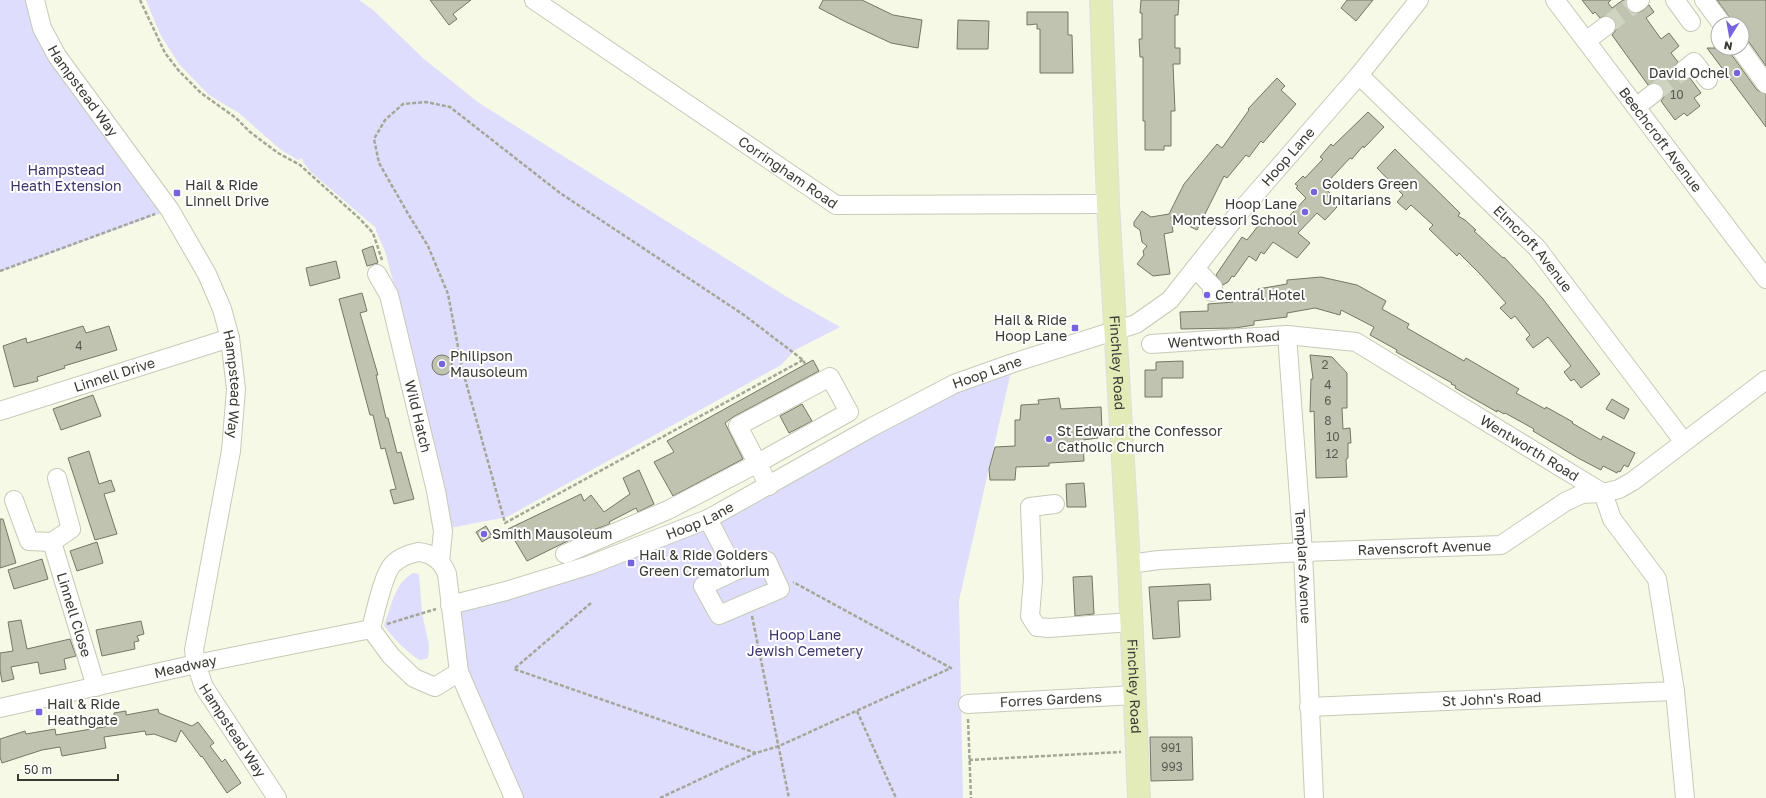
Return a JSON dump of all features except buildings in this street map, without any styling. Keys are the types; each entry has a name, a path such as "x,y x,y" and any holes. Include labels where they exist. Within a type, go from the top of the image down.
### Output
{"main road":[{"name":"Finchley Road","path":"1101,0 1108,204 1129,564 1139,798"}],"street":[{"name":"Hampstead Way","path":"35,0 42,28 57,56 170,210 207,274 222,309 230,338 236,389 232,451 194,650 196,664 204,686 277,798"},
{"name":"Corringham Road","path":"534,0 836,205 1108,204"},
{"name":"Hoop Lane","path":"450,606 506,592 590,565 708,519 872,427 954,384 1136,324 1170,300 1238,214 1359,74 1419,0"},
{"name":"Beechcroft Avenue","path":"1555,0 1766,279"},
{"path":"1675,0 1691,22"},
{"path":"1704,0 1716,16"},
{"path":"1586,41 1606,26"},
{"path":"1746,56 1766,84"},
{"path":"1684,70 1694,62 1708,80"},
{"name":"Elmcroft Avenue","path":"1359,74 1537,248 1684,442"},
{"path":"1636,107 1654,93"},
{"path":"1195,268 1213,287 1212,292"},
{"name":"Wild Hatch","path":"377,274 389,295 436,490 443,531 440,561"},
{"name":"Wentworth Road","path":"1151,344 1288,335 1356,342 1603,493"},
{"name":"Templars Avenue","path":"1288,335 1303,552 1314,798"},
{"name":"Linnell Drive","path":"0,411 230,338"},
{"path":"565,554 668,510 758,464 848,412 830,377 738,426 758,464 769,486"},
{"name":"Ravenscroft Avenue","path":"1129,564 1159,560 1303,552 1501,545 1565,502 1582,494 1603,493 1620,489 1633,481 1766,380"},
{"path":"14,500 30,541 52,542 71,529 57,478"},
{"path":"1603,493 1612,519 1658,579 1675,691 1685,798"},
{"path":"1054,504 1030,507 1033,579 1030,616 1037,627 1049,628 1131,622"},
{"path":"708,519 735,572"},
{"name":"Linnell Close","path":"52,542 96,687"},
{"path":"459,672 435,687 414,678 391,656 371,629 381,591 392,565 409,554 418,552 430,555 440,561 447,574 459,672 514,798"},
{"path":"767,561 771,570 780,589 719,615 703,586 735,572 767,561"},
{"name":"Meadway","path":"0,708 196,664 371,629"},
{"name":"St John's Road","path":"1309,707 1675,691"},
{"name":"Forres Gardens","path":"968,704 1135,695"}],"path":[{"path":"140,0 165,53 179,71 196,87 278,154 300,165 373,233 382,262 377,274"},
{"path":"803,360 505,523 462,368 448,294 428,246 379,163 374,139 385,120 403,104 426,102 450,107 560,193 744,315 803,360 805,364"},
{"path":"0,271 170,210"},
{"path":"660,798 951,668 771,570"},
{"path":"749,602 789,798"},
{"path":"591,603 514,669 756,754"},
{"path":"371,629 426,612"},
{"path":"968,704 971,798"},
{"path":"857,711 896,798"},
{"path":"969,760 1137,751"}],"green space":[{"name":"Hampstead Heath Extension","path":"0,0 36,0 57,56 170,210 0,272"},
{"path":"146,0 359,0 373,10 424,59 479,103 787,297 840,327 795,350 781,365 507,517 450,528 401,311 385,251 376,228 311,172 303,162 302,158 298,160 281,150 239,113 209,95 179,64 160,34"},
{"name":"Hoop Lane Jewish Cemetery","path":"1013,363 959,600 963,798 518,798 459,672 450,605 708,519"},
{"path":"413,573 419,574 422,613 429,645 428,658 421,660 412,655 401,645 384,625 394,596 402,583"}],"tunnel":[{"path":"1606,26 1636,3"},
{"path":"1654,93 1684,70"}],"place":[{"name":"David Ochel","path":"1737,73"},
{"name":"Golders Green Unitarians","path":"1314,192"},
{"name":"Hail & Ride Linnell Drive","path":"177,193"},
{"name":"Hoop Lane Montessori School","path":"1305,212"},
{"name":"Central Hotel","path":"1207,295"},
{"name":"Hail & Ride Hoop Lane","path":"1075,328"},
{"name":"Philipson Mausoleum","path":"442,364"},
{"name":"St Edward the Confessor Catholic Church","path":"1049,439"},
{"name":"Smith Mausoleum","path":"484,534"},
{"name":"Hail & Ride Golders Green Crematorium","path":"631,563"},
{"name":"Hail & Ride Heathgate","path":"39,712"}]}
